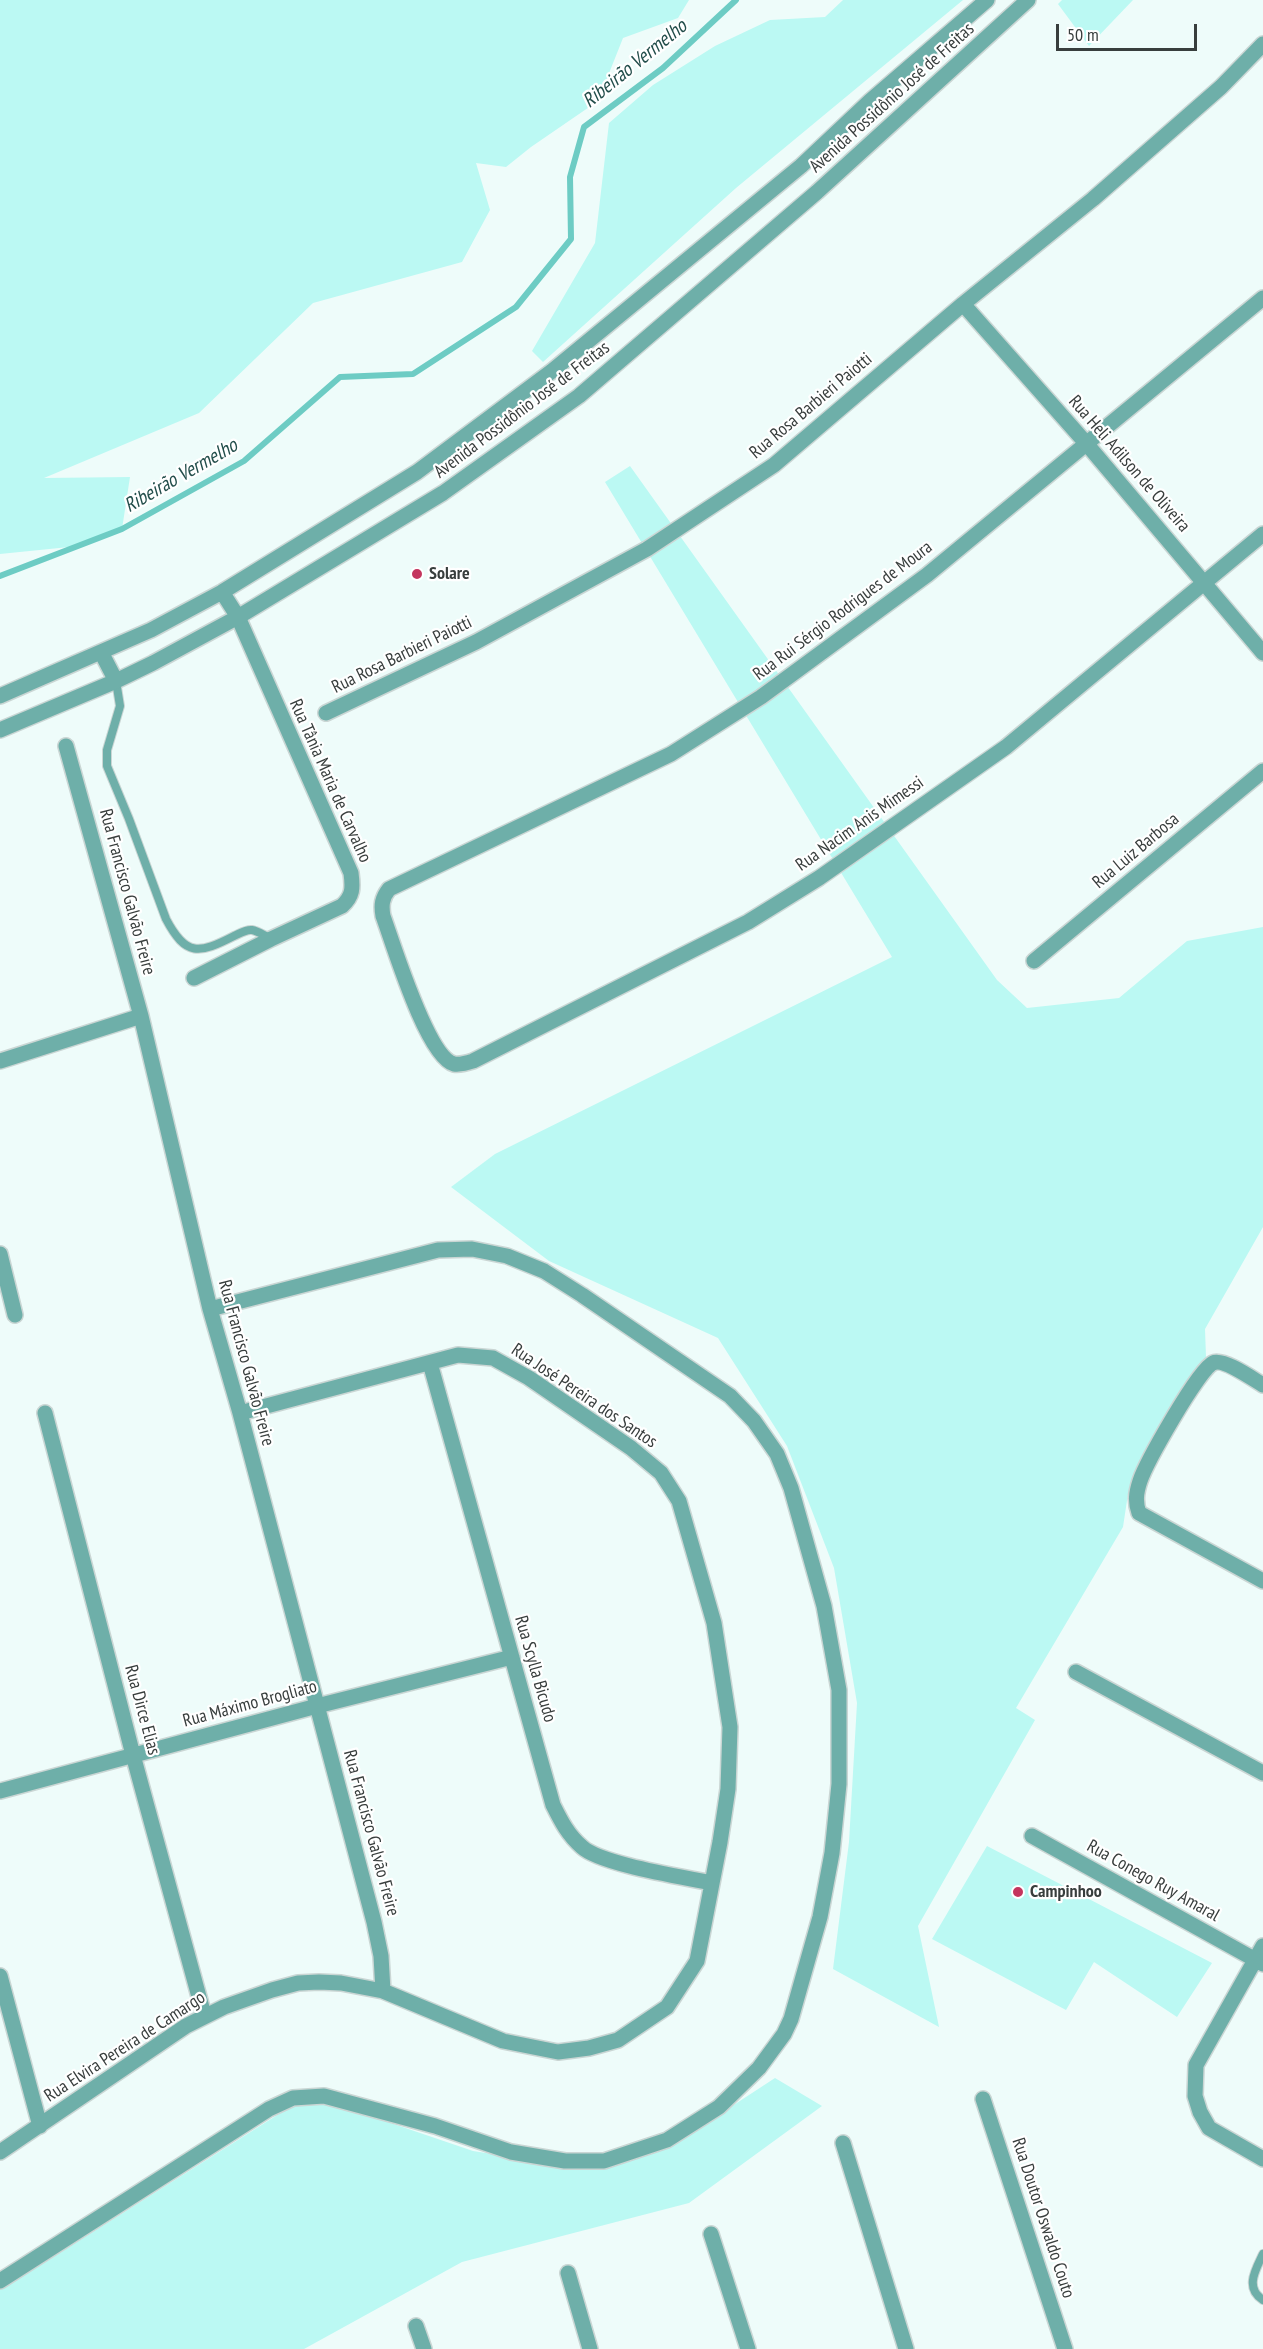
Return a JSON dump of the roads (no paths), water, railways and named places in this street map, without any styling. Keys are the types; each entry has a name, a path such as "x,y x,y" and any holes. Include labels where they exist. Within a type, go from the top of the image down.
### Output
{"street":[{"name":"Avenida Possidônio José de Freitas","path":"0,696 151,630 222,592 417,472 552,371 801,166 870,101 987,0"},
{"name":"Avenida Possidônio José de Freitas","path":"0,730 116,681 238,617 443,493 579,396 817,192 1028,0"},
{"name":"Rua Rosa Barbieri Paiotti","path":"326,713 476,642 647,549 774,465 963,304 1093,199 1221,87 1263,44"},
{"name":"Rua Rui Sérgio Rodrigues de Moura","path":"438,1049 414,1002 381,906 389,889 671,754 751,703 927,575 1085,442 1263,298"},
{"name":"Rua Heli Adilson de Oliveira","path":"963,304 1085,442 1263,653"},
{"name":"Rua Nacim Anis Mimessi","path":"438,1049 447,1060 454,1064 473,1061 748,922 819,878 1006,747 1263,534"},
{"name":"Rua Tânia Maria de Carvalho","path":"194,978 342,906 350,899 353,890 351,873 238,617 222,592"},
{"path":"101,652 116,681"},
{"name":"Rua Francisco Galvão Freire","path":"66,746 141,1016 210,1309 240,1413 374,1922 381,1956 383,1991"},
{"name":"Rua Luiz Barbosa","path":"1034,961 1263,771"},
{"path":"0,1061 141,1016"},
{"path":"0,2281 269,2109 294,2098 324,2096 435,2126 511,2152 565,2161 604,2161 667,2140 719,2107 759,2068 784,2034 791,2019 820,1917 832,1853 839,1784 839,1690 824,1606 791,1488 777,1454 754,1421 730,1396 544,1271 507,1256 472,1249 438,1250 210,1309"},
{"path":"0,1254 15,1315"},
{"name":"Rua José Pereira dos Santos","path":"240,1413 458,1355 493,1358 529,1378 631,1448 661,1473 679,1501 714,1623 730,1727 728,1789 697,1961"},
{"path":"1263,1385 1222,1362 1214,1363 1199,1376 1140,1480 1135,1502 1138,1513 1263,1581"},
{"name":"Rua Scylla Bicudo","path":"430,1363 553,1805 566,1830 584,1849 601,1858 711,1883"},
{"name":"Rua Dirce Elias","path":"45,1413 133,1755 204,2015"},
{"name":"Rua Máximo Brogliato","path":"0,1791 317,1706 512,1657"},
{"path":"1076,1672 1263,1773"},
{"name":"Rua Conego Ruy Amaral","path":"1032,1836 1260,1956"},
{"path":"1260,1956 1196,2065 1195,2096 1200,2112 1209,2128 1263,2159"},
{"name":"Rua Elvira Pereira de Camargo","path":"0,2152 204,2015 245,1999 298,1983 341,1983 383,1991 503,2041 558,2052 589,2048 618,2040 667,2007 697,1961"},
{"path":"0,1976 40,2126"},
{"name":"Rua Doutor Oswaldo Couto","path":"983,2099 1065,2349"},
{"path":"843,2143 906,2349"},
{"path":"711,2234 748,2349"},
{"path":"568,2272 590,2349"},
{"path":"416,2326 424,2349"}],"lane":[{"path":"116,681 120,706 107,750 107,766 134,830 166,919 174,934 187,948 199,950 211,948 245,931 252,930 271,939"},
{"path":"1263,2254 1252,2279 1254,2291 1263,2300"}],"waterway":[{"name":"Ribeirão Vermelho","path":"0,576 122,529 244,461 340,377 413,374 516,307 571,239 570,177 584,127 663,68 736,0"}],"place":[{"name":"Solare","path":"417,574"},
{"name":"Campinhoo","path":"1018,1892"}]}
